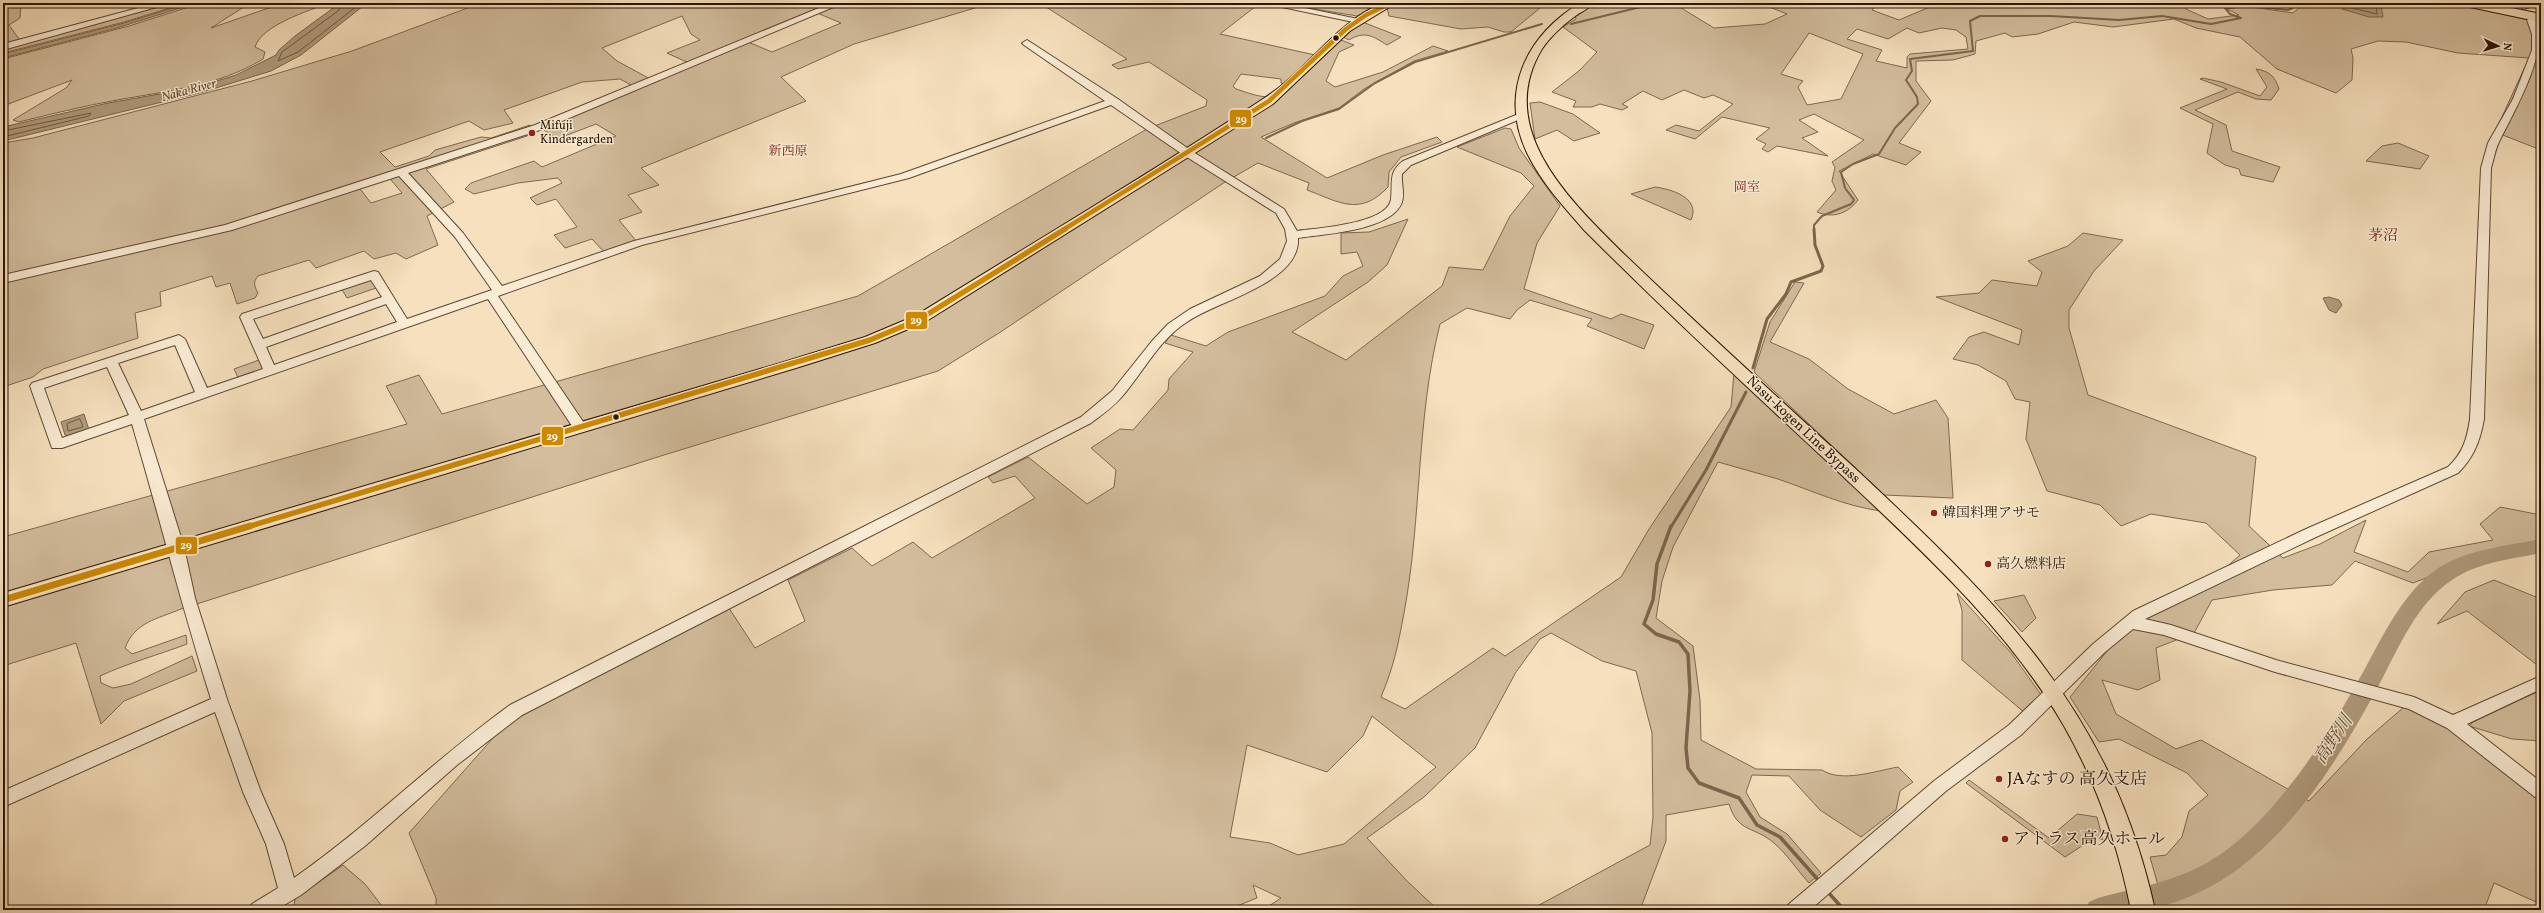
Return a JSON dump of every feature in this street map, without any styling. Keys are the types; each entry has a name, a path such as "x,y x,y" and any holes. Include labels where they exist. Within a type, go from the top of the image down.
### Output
{"highway":[{"path":"2470,3 2534,13"},
{"path":"2479,3 2534,13"},
{"path":"2495,3 2534,13"}],"main road":[{"path":"3,600 579,426 790,365 901,328 945,305 1278,94 1358,20 1391,3"},
{"name":"Nasu-kogen Line Bypass","path":"1588,3 1556,25 1534,52 1520,92 1520,117 1528,143 1537,160 1564,198 1589,227 1959,580 2054,693 2082,743 2117,817 2137,878 2143,910"}],"street":[{"path":"3,47 167,3"},
{"path":"3,279 228,228 401,172 552,122 839,3"},
{"path":"1267,3 1358,20"},
{"path":"1796,910 1940,786 2015,730 2130,622 2165,601 2454,470 2464,459 2473,444 2477,419 2486,168 2493,143 2518,99 2537,50 2537,34 2534,13"},
{"path":"259,910 289,892 356,843 460,750 516,710 1086,420 1121,391 1152,347 1172,327 1198,310 1266,277 1280,266 1290,254 1293,235 1280,211 1186,152 1114,101 1027,43"},
{"path":"203,395 179,339 37,386 57,445 271,372 648,240 912,174 1114,101"},
{"path":"1293,235 1365,223 1388,215 1397,201 1395,180 1397,172 1403,165 1426,154 1520,117"},
{"path":"401,172 459,235 579,426"},
{"path":"271,372 246,317 374,275 405,325"},
{"path":"259,345 389,299"},
{"path":"111,362 137,417 176,547 187,598 220,702 252,792 275,844 289,892"},
{"path":"2130,622 2165,629 2275,666 2414,704 2453,723 2541,792"},
{"path":"2453,723 2541,682"},
{"path":"3,799 220,702"}],"shaded area":[{"path":"3,3 21,3 20,18 9,25 19,39 18,42 3,46"},
{"path":"171,3 186,3 124,22 3,53 3,48"},
{"path":"201,3 250,3 211,28 283,3 329,3 287,20 267,32 259,39 255,47 265,52 263,59 229,76 174,90 92,105 19,122 13,120 66,88 72,80 3,106 3,59 129,26"},
{"path":"481,3 973,3 970,5 975,8 854,44 781,77 806,101 641,168 659,185 628,195 642,212 619,220 637,242 605,253 592,239 565,248 554,235 577,227 556,199 537,205 530,198 562,183 558,178 518,183 474,194 465,189 471,183 534,161 542,167 616,136 596,124 557,139 541,128 638,89 620,79 582,82 504,110 513,123 484,130 469,121 380,152 395,167 429,156 435,150 481,137 491,138 530,125 533,132 527,136 426,169 454,202 427,216 438,245 406,259 396,253 374,259 364,251 316,268 309,260 258,276 256,278 255,286 258,293 255,298 237,304 230,283 216,287 212,276 160,292 161,306 135,313 138,338 43,369 33,377 3,387 3,143 33,138 252,81 352,51","holes":["817,13 841,23 772,52 748,42","682,16 691,34 700,40 667,53 693,65 654,81 617,61 602,48","386,174 402,193 371,203 357,185"]},
{"path":"1045,3 1260,3 1220,34 1315,55 1284,84 1281,83 1281,79 1241,74 1233,86 1236,89 1264,97 1273,96 1290,87 1341,40 1354,45 1339,52 1326,81 1335,87 1383,72 1433,46 1448,51 1414,61 1364,89 1339,108 1294,123 1261,137 1327,178 1383,155 1437,137 1442,142 1401,157 1389,172 1388,187 1368,202 1359,204 1349,204 1329,199 1307,190 1309,183 1258,163 1225,182 999,333 938,371 664,455 181,609 148,622 135,632 129,639 125,648 132,654 186,635 187,644 111,671 100,676 101,683 113,688 131,684 192,656 197,671 124,701 101,724 76,643 3,666 3,537 407,424 386,386 419,375 442,414 858,296 1147,129 1206,106 1207,100 1149,62 1118,69 1112,65 1127,59 1043,5"},
{"path":"1276,3 1386,3 1357,16"},
{"path":"1398,3 1536,3 1540,8 1511,32 1504,32 1488,27 1461,29 1389,16 1387,8"},
{"path":"1593,3 1673,3 1714,28 1765,24 1787,14 1767,6 1770,3 1782,3 1787,6 1793,3 1878,3 1872,10 1899,20 1932,6 1923,3 2067,5 2185,3 2186,9 2208,19 2239,15 2227,9 2245,6 2293,13 2299,8 2301,3 2456,3 2541,23 2541,150 2495,132 2529,58 2458,53 2406,42 2378,41 2351,49 2353,58 2352,80 2336,93 2277,69 2240,37 2196,28 2174,19 2113,27 2074,22 2038,34 2012,37 2005,33 1976,41 1975,54 1953,60 1916,61 1916,81 1931,101 1899,143 1921,152 1906,165 1873,154 1839,171 1858,200 1854,205 1840,214 1829,215 1817,212 1836,190 1832,181 1835,167 1832,162 1864,140 1814,114 1799,120 1818,132 1802,138 1828,156 1777,146 1768,152 1762,149 1766,144 1756,139 1770,128 1722,117 1695,139 1666,130 1676,125 1699,131 1733,104 1713,95 1704,98 1684,90 1662,100 1643,91 1622,104 1628,107 1622,110 1600,104 1592,107 1573,107 1576,101 1552,92 1580,70 1597,52 1563,27 1576,19 1575,15","holes":["1907,28 1919,33 1942,28 1956,30 1966,37 1968,49 1910,54 1907,57 1907,68 1876,61 1882,50 1847,39 1857,29 1888,39","1809,33 1863,54 1841,99 1807,105 1798,87 1803,81 1781,74"]},
{"path":"1363,22 1401,37 1387,45 1378,39 1365,35 1360,35 1349,40 1343,37"},
{"path":"2256,69 2265,71 2271,75 2277,84 2279,89 2271,100 2256,99 2238,92 2195,110 2226,125 2232,151 2280,167 2273,182 2241,175 2239,169 2225,165 2207,153 2213,124 2180,108 2227,89 2200,79 2203,78 2221,82 2260,96 2267,87"},
{"path":"1540,102 1573,114 1600,133 1574,141 1557,130 1535,139 1530,103"},
{"path":"1505,128 1511,129 1519,148 1560,206 1537,243 1524,289 1611,319 1621,314 1654,325 1644,349 1587,326 1592,319 1530,300 1517,310 1510,319 1467,308 1440,324 1432,360 1427,396 1410,577 1398,645 1381,697 1405,709 1493,648 1505,656 1621,577 1649,529 1731,407 1734,373 1881,511 1854,506 1778,479 1718,462 1673,547 1662,581 1656,618 1693,646 1700,700 1701,740 1756,769 1822,770 1839,776 1849,776 1898,767 1913,782 1900,791 1896,810 1861,837 1820,810 1789,776 1752,775 1746,792 1760,817 1787,834 1821,873 1809,883 1774,843 1742,825 1737,820 1729,804 1666,815 1666,841 1640,910 1530,910 1650,845 1653,817 1652,733 1636,671 1602,661 1551,633 1540,639 1516,672 1475,748 1424,797 1367,838 1407,881 1438,910 1263,910 1281,898 1253,885 1257,898 1227,910 436,910 436,898 409,833 493,738 507,725 549,699 729,608 755,648 805,621 788,580 852,548 872,566 913,542 932,558 1035,498 1015,476 993,483 988,477 1028,457 1087,504 1114,487 1116,470 1091,448 1120,429 1133,430 1168,390 1169,379 1193,352 1165,343 1171,335 1206,346 1228,332 1325,296 1343,276 1363,266 1357,252 1341,254 1341,233 1369,232 1408,219 1387,265 1368,282 1292,332 1346,360 1442,286 1449,267 1483,270 1510,216 1534,186 1521,173 1457,147","holes":["1372,716 1436,767 1344,844 1298,855 1270,843 1230,837 1247,745 1327,772 1363,736"]},
{"path":"2398,143 2429,156 2420,169 2366,161 2382,146"},
{"path":"1655,187 1676,192 1688,200 1692,205 1693,212 1691,220 1631,194"},
{"path":"2083,233 2123,240 2094,271 2069,310 2069,328 2088,395 2256,457 2249,526 2283,558 2320,544 2366,520 2354,552 2408,572 2429,552 2493,540 2480,524 2500,507 2541,515 2541,540 2490,553 2413,583 2355,561 2332,585 2273,590 2212,600 2194,633 2156,648 2160,680 2138,690 2102,680 2116,714 2176,749 2201,740 2309,801 2367,739 2404,707 2433,717 2541,800 2541,890 2536,902 2494,883 2484,910 2165,910 2150,857 2166,855 2182,837 2189,811 2208,795 2187,773 2119,739 2099,742 2070,697 2112,645 2144,617 2203,588 2240,555 2206,523 2151,514 2121,526 2100,505 2047,491 2026,439 2030,402 2015,399 2006,381 1978,365 1953,359 1969,337 1984,332 2019,345 2022,330 1936,297 1979,293 1992,280 2037,286 2042,272 2028,261 2068,246"},
{"path":"364,280 372,280 376,288 347,298 341,288"},
{"path":"1795,282 1804,283 1770,342 1809,359 1848,389 1894,414 1936,400 1948,418 1953,498 1884,495 1754,372 1770,322"},
{"path":"259,360 263,368 259,373 239,380 234,369"},
{"path":"2494,580 2541,599 2541,668 2467,611 2437,624 2465,592"},
{"path":"1957,593 2012,654 2042,696 2025,713 1962,660 1962,610"},
{"path":"2024,595 2036,618 2022,632 1994,601"},
{"path":"2541,690 2541,741 2512,739 2469,726 2473,722"},
{"path":"1969,780 2049,838 2077,814 2097,817 2103,840 2094,838 2065,857 1966,783"},
{"path":"343,865 365,884 385,910 293,910 295,899"}],"water":[{"path":"189,3 196,3 117,28 3,58 3,54 124,23"},
{"name":"Naka River","path":"340,3 367,3 301,55 271,71 203,92 3,141 3,127 108,103 194,88 236,75 276,55 279,50 295,36"},
{"path":"2377,3 2381,5 2383,17 2369,17 2342,9 2342,5"},
{"path":"2329,297 2339,300 2342,305 2336,313 2329,310 2323,298"},
{"path":"84,414 89,430 72,436 65,435 61,422"}],"waterway":[{"path":"1571,24 1657,3"},
{"path":"1814,229 1814,225 1822,216 1851,204 1854,200 1845,188 1841,172 1853,164 1879,154 1895,128 1918,104 1917,97 1906,80 1912,71 1910,59 1973,51 1970,21 1980,16 2051,16 2119,20 2162,16 2211,24 2241,18 2230,14 2225,8 2249,6 2288,10 2293,8 2295,3"},
{"path":"1266,138 1302,121 1339,109 1375,83 1415,62 1542,24"},
{"path":"1753,368 1767,319 1786,294 1791,282 1821,271 1823,266 1815,245 1814,229"},
{"path":"1671,527 1706,470 1746,392"},
{"path":"1671,526 1657,564 1653,600 1644,624 1656,634 1679,642 1688,654 1690,691 1686,748 1688,768 1699,783 1739,798 1757,825 1780,837 1820,882"},
{"name":"高野川","path":"2098,910 2190,884 2216,871 2238,855 2280,814 2300,791 2318,766 2349,717 2409,612 2433,584 2445,574 2467,563 2492,556 2541,546"},
{"path":"1827,891 1844,910"}],"transit line":[{"name":"29","path":"3,600 790,365 870,340 920,319 1269,101 1281,92 1346,29 1366,15 1391,3"}],"place":[{"name":"Mifuji Kindergarden","path":"532,133"},
{"name":"韓国料理アサモ","path":"1934,513"},
{"name":"高久燃料店","path":"1988,564"},
{"name":"JAなすの 高久支店","path":"1999,779"},
{"name":"アトラス高久ホール","path":"2005,839"}],"district":[{"name":"新西原","path":"788,152"},
{"name":"岡室","path":"1747,188"},
{"name":"茅沼","path":"2383,236"}]}
